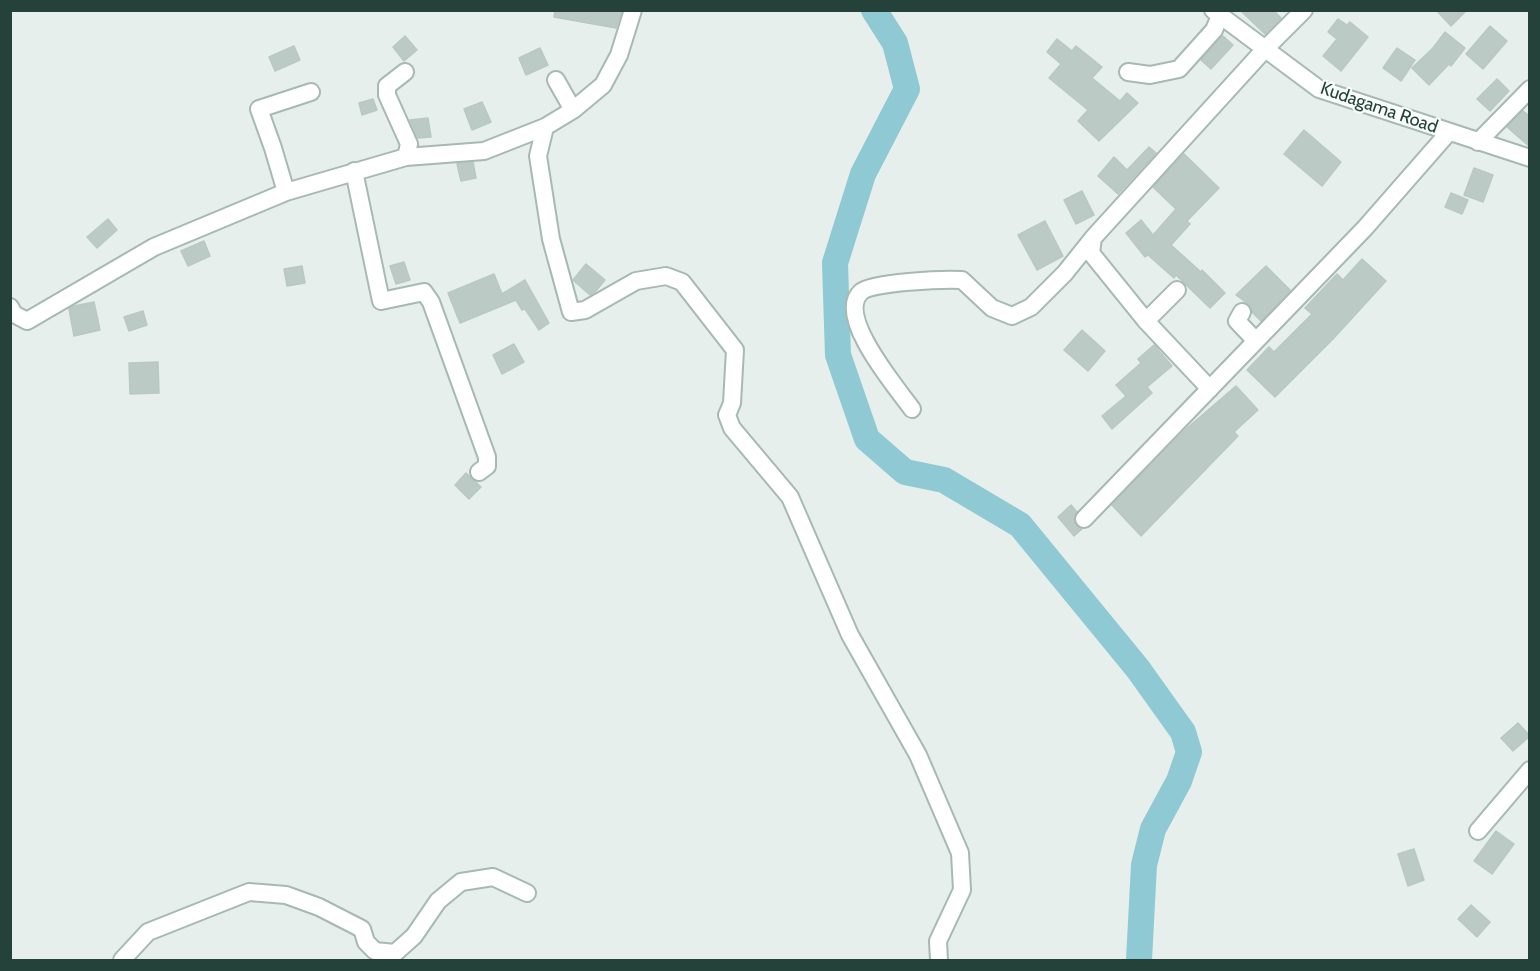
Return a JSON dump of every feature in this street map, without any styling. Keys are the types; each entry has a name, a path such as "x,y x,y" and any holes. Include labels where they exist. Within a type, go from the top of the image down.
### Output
{"street":[{"path":"10,307 14,314 27,321 154,247 286,192 406,158 484,151 545,127 573,110 603,85 619,55 633,10"},
{"path":"912,409 862,337 855,318 855,302 861,292 876,285 962,279 992,308 1012,316 1031,307 1065,273 1093,238 1304,10"},
{"path":"1128,72 1150,75 1179,69 1214,30 1216,13"},
{"name":"Kudagama Road","path":"1216,13 1319,89 1530,158"},
{"path":"405,72 387,86 387,95 409,144 406,158"},
{"path":"556,80 573,110"},
{"path":"1478,142 1530,88"},
{"path":"286,192 259,109 311,92"},
{"path":"545,127 538,156 551,239 572,312 585,310 636,281 666,276 682,282 735,350 732,403 727,415 732,428 790,497 850,635 918,755 960,853 962,890 938,941 939,960"},
{"path":"1084,519 1365,228 1449,132"},
{"path":"354,171 381,301 424,292 431,302 487,457 487,466 479,472"},
{"path":"1093,238 1091,253 1146,321 1210,389"},
{"path":"1146,321 1177,290"},
{"path":"1242,312 1237,321 1256,341"},
{"path":"1478,831 1530,770"},
{"path":"122,960 148,932 249,892 286,896 319,907 362,929 366,942 375,951 395,953 414,936 438,901 461,882 493,878 527,893"}],"building":[{"path":"555,10 622,10 616,28 554,17"},
{"path":"1240,10 1273,10 1281,18 1265,34"},
{"path":"1436,10 1467,10 1451,26"},
{"path":"1338,19 1347,25 1350,22 1368,37 1341,71 1323,56 1337,39 1328,32"},
{"path":"1490,26 1507,41 1483,69 1466,54"},
{"path":"1445,32 1465,48 1451,66 1449,64 1429,85 1412,68 1433,48"},
{"path":"405,36 417,50 404,61 393,47"},
{"path":"1223,36 1233,45 1211,69 1201,60"},
{"path":"1057,39 1072,51 1076,46 1102,67 1092,78 1120,101 1127,93 1138,103 1099,141 1078,121 1088,110 1049,78 1061,64 1047,52"},
{"path":"294,46 300,60 275,71 269,57"},
{"path":"540,48 548,65 526,75 519,58"},
{"path":"1397,48 1415,60 1401,81 1383,68"},
{"path":"1497,79 1509,91 1490,111 1477,99"},
{"path":"373,99 377,110 362,115 359,103"},
{"path":"482,102 491,122 472,130 464,109"},
{"path":"1523,111 1530,116 1530,147 1507,127"},
{"path":"428,118 431,137 418,138 410,120"},
{"path":"1304,130 1341,162 1322,186 1284,154"},
{"path":"1149,147 1156,153 1118,194 1098,176 1114,157 1127,170"},
{"path":"1184,154 1219,188 1187,221 1190,224 1171,245 1201,272 1202,270 1225,293 1210,308 1176,275 1174,278 1148,255 1145,257 1126,233 1141,220 1153,235 1176,209 1153,187"},
{"path":"473,162 476,178 461,181 457,164"},
{"path":"1474,168 1493,175 1483,202 1464,195"},
{"path":"1082,191 1094,215 1076,224 1064,200"},
{"path":"1451,193 1468,200 1462,214 1445,207"},
{"path":"108,219 117,230 97,248 87,237"},
{"path":"1045,221 1063,256 1037,270 1018,235"},
{"path":"204,241 210,256 188,266 181,251"},
{"path":"1362,259 1386,281 1333,339 1275,397 1247,370 1269,347 1274,352 1312,314 1305,308 1337,274 1343,280"},
{"path":"404,262 410,280 396,284 390,266"},
{"path":"586,264 605,280 590,295 573,280"},
{"path":"302,266 305,283 287,286 284,269"},
{"path":"1266,266 1290,290 1261,321 1252,312 1251,306 1236,295"},
{"path":"494,274 502,294 525,280 549,323 539,330 516,300 460,323 448,293"},
{"path":"94,302 100,330 74,336 69,309"},
{"path":"143,311 147,325 129,331 124,317"},
{"path":"1082,330 1105,351 1088,371 1064,350"},
{"path":"514,344 524,362 502,374 493,355"},
{"path":"1154,345 1172,366 1147,387 1152,393 1112,429 1102,416 1126,396 1116,385 1141,363 1138,359"},
{"path":"158,362 159,393 130,394 129,363"},
{"path":"1236,386 1258,410 1234,432 1238,436 1141,536 1112,505 1186,429"},
{"path":"466,473 481,487 469,499 455,485"},
{"path":"1071,505 1077,512 1074,522 1082,529 1074,536 1058,517"},
{"path":"1518,723 1530,736 1513,751 1501,738"},
{"path":"1496,831 1514,844 1492,874 1474,861"},
{"path":"1414,849 1424,880 1408,886 1398,854"},
{"path":"1471,905 1490,922 1477,937 1458,919"}],"waterway":[{"path":"874,10 895,43 907,89 863,174 835,263 838,355 867,439 905,472 944,480 1020,525 1138,669 1183,732 1189,752 1179,781 1153,829 1144,865 1139,960"}]}
